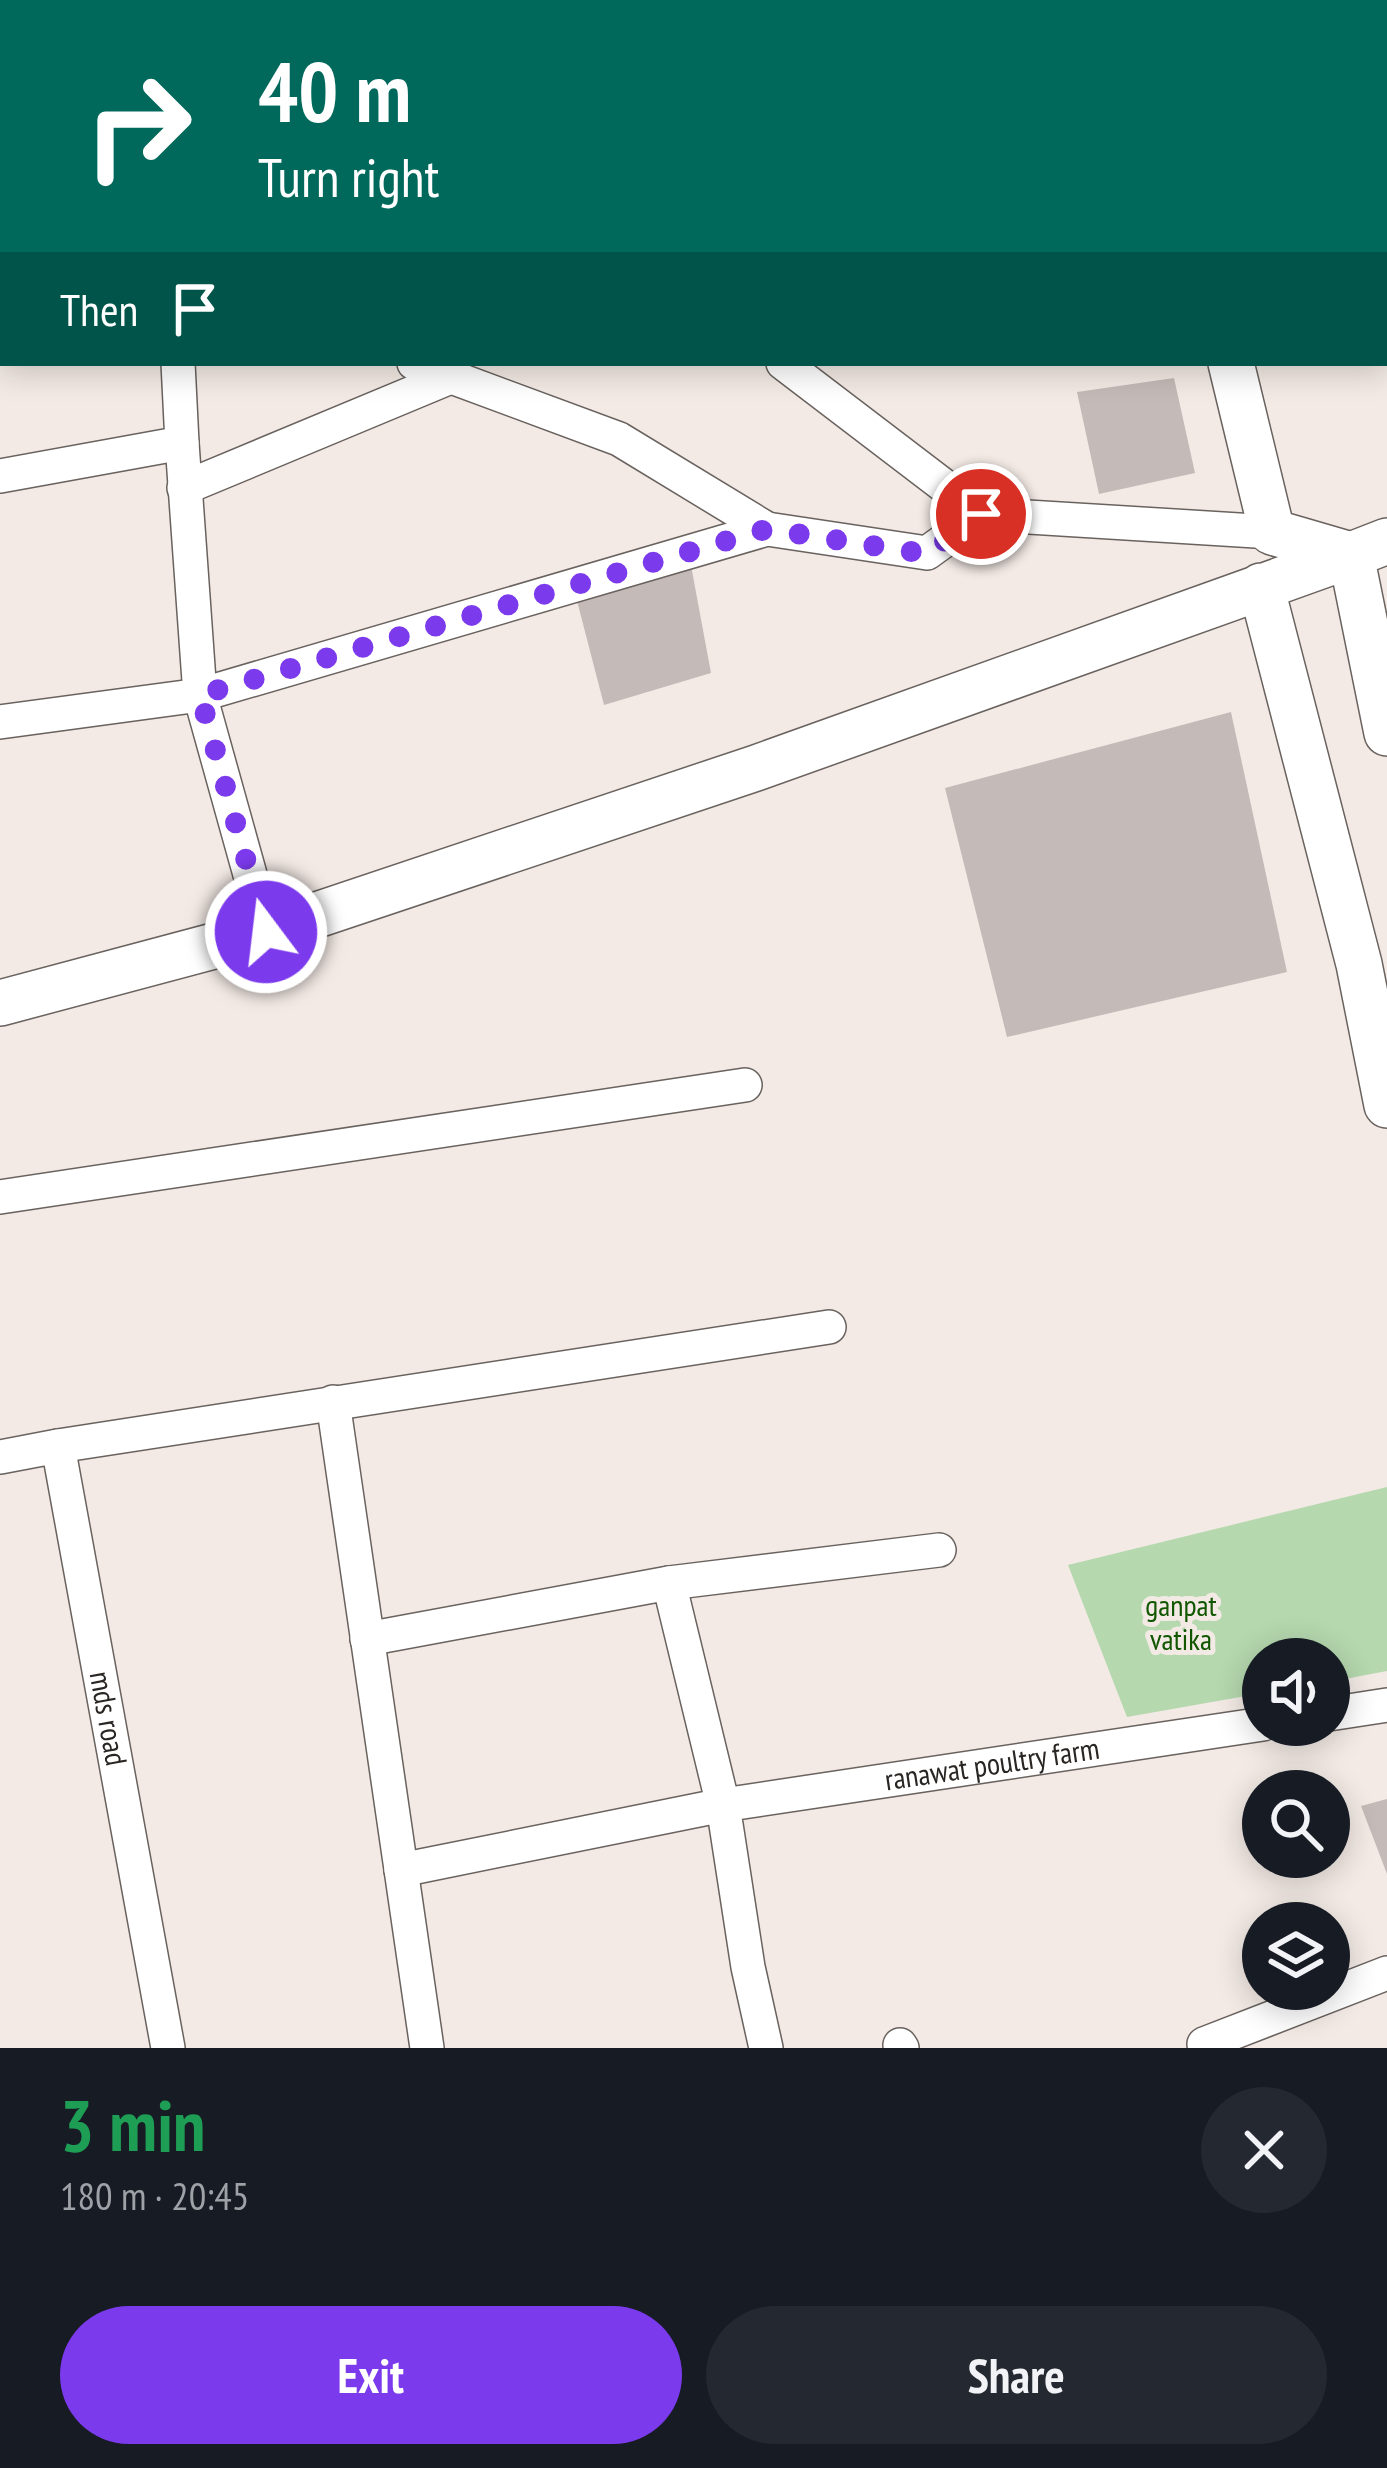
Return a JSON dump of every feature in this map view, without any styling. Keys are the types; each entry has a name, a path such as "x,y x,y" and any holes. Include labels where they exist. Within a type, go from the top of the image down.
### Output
{"street":[{"path":"178,366 200,695 266,932"},
{"path":"423,366 619,439 767,529 927,554 981,514"},
{"path":"787,366 981,514 1272,532 1369,548"},
{"path":"1233,366 1272,532"},
{"path":"184,488 453,376"},
{"path":"0,476 182,443"},
{"path":"0,722 200,695 767,529"},
{"path":"0,1003 266,932 756,768 1369,548"},
{"path":"1369,548 1387,733"},
{"path":"1261,586 1359,964 1387,1105"},
{"path":"0,1197 745,1085"},
{"path":"0,1457 829,1327"},
{"path":"333,1402 427,2048"},
{"name":"mds road","path":"58,1446 168,2048"},
{"path":"368,1640 669,1583 939,1550"},
{"path":"669,1583 724,1805 748,1967 766,2048"},
{"path":"1350,1711 1387,1705"},
{"name":"ranawat poultry farm","path":"401,1870 724,1805 1242,1727"},
{"path":"1206,2048 1204,2044 1387,1973"}],"green space":[{"name":"ganpat vatika","path":"1387,1487 1387,1671 1350,1678 1350,1638 1242,1638 1242,1697 1127,1717 1068,1565"}],"building":[{"path":"1174,378 1195,473 1099,494 1077,392"},
{"path":"690,560 711,673 604,705 576,597"},
{"path":"1231,712 1287,972 1007,1037 945,788"},
{"path":"1387,1799 1387,1874 1361,1806"}],"route":[{"path":"266,932 200,695 767,529 927,554 981,514"}]}
